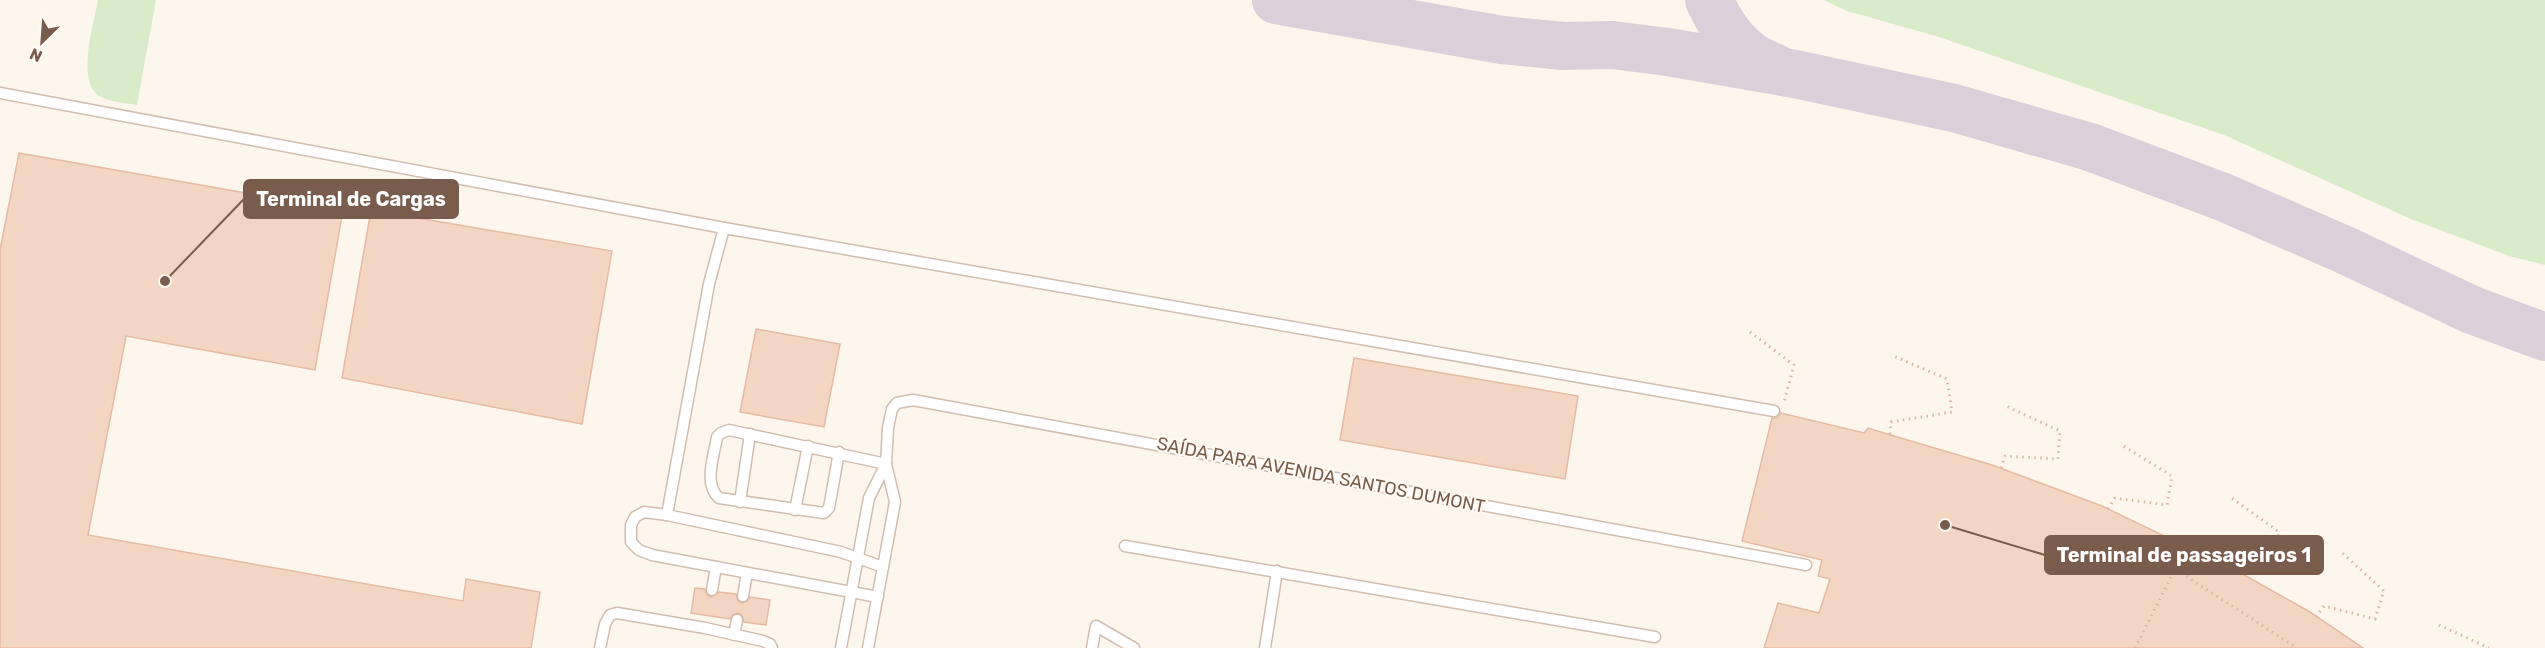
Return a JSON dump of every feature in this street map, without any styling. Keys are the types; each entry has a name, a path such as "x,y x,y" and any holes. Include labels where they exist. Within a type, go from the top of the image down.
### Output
{"lane":[{"path":"0,93 724,228 1774,411"},
{"path":"667,515 709,284 724,228"},
{"name":"SAÍDA PARA AVENIDA SANTOS DUMONT","path":"886,464 892,409 905,400 926,401 1806,565"},
{"path":"839,452 830,508 824,513 740,502 719,498 712,492 710,482 717,437 729,430 839,452 886,464"},
{"path":"740,502 750,435"},
{"path":"795,510 808,446"},
{"path":"841,648 869,498 886,464"},
{"path":"868,648 895,502 886,464"},
{"path":"878,597 652,555 639,550 631,542 631,525 634,517 644,512 667,515 857,556 883,567"},
{"path":"1125,546 1655,637"},
{"path":"712,590 716,567"},
{"path":"1265,648 1276,571"},
{"path":"743,596 747,573"},
{"path":"600,648 610,615 617,613 705,628 763,641 770,644 772,648"},
{"path":"705,628 707,615"},
{"path":"734,635 737,620"},
{"path":"1092,648 1096,626 1134,648"}],"path":[{"path":"1750,332 1794,365 1785,398"},
{"path":"1890,434 1891,422 1952,411 1947,379 1891,356"},
{"path":"2001,468 2005,456 2058,459 2060,431 2006,406"},
{"path":"2108,509 2115,498 2167,505 2172,476 2120,444"},
{"path":"2215,559 2220,548 2273,559 2279,532 2229,496"},
{"path":"2316,617 2324,606 2375,619 2384,591 2340,551"},
{"path":"2135,648 2175,569 2297,648"},
{"path":"2439,625 2489,648"}],"green space":[{"path":"98,0 156,0 137,105 101,97 93,90 89,80 88,52"},
{"path":"1824,0 2545,0 2545,265 2509,256 2411,219 2224,135 1936,36 1847,11"}],"building":[{"path":"19,153 343,210 315,370 126,336 88,535 463,601 466,579 540,592 531,648 0,648 0,250"},
{"path":"371,210 612,251 582,424 342,378"},
{"path":"756,329 840,344 824,427 740,412"},
{"path":"1354,358 1578,396 1565,479 1340,440"},
{"path":"1781,413 1864,433 1868,428 1992,465 2102,506 2239,572 2310,612 2363,648 1764,648 1778,603 1819,613 1830,579 1818,576 1822,560 1742,541 1772,418 1777,418"},
{"path":"695,588 705,589 707,595 711,597 719,592 736,594 738,601 742,603 748,601 750,597 770,600 766,625 744,622 742,615 738,613 732,615 730,619 691,613"}],"taxiway":[{"path":"1276,0 1502,40 1563,46 1612,45 1668,52 1795,74 1954,108 2090,147 2223,197 2345,250 2472,310 2545,337"},
{"path":"1709,0 1720,22 1734,41 1752,56 1774,67"}],"place":[{"name":"Terminal de Cargas","path":"165,281"},
{"name":"Terminal de passageiros 1","path":"1945,525"}]}
